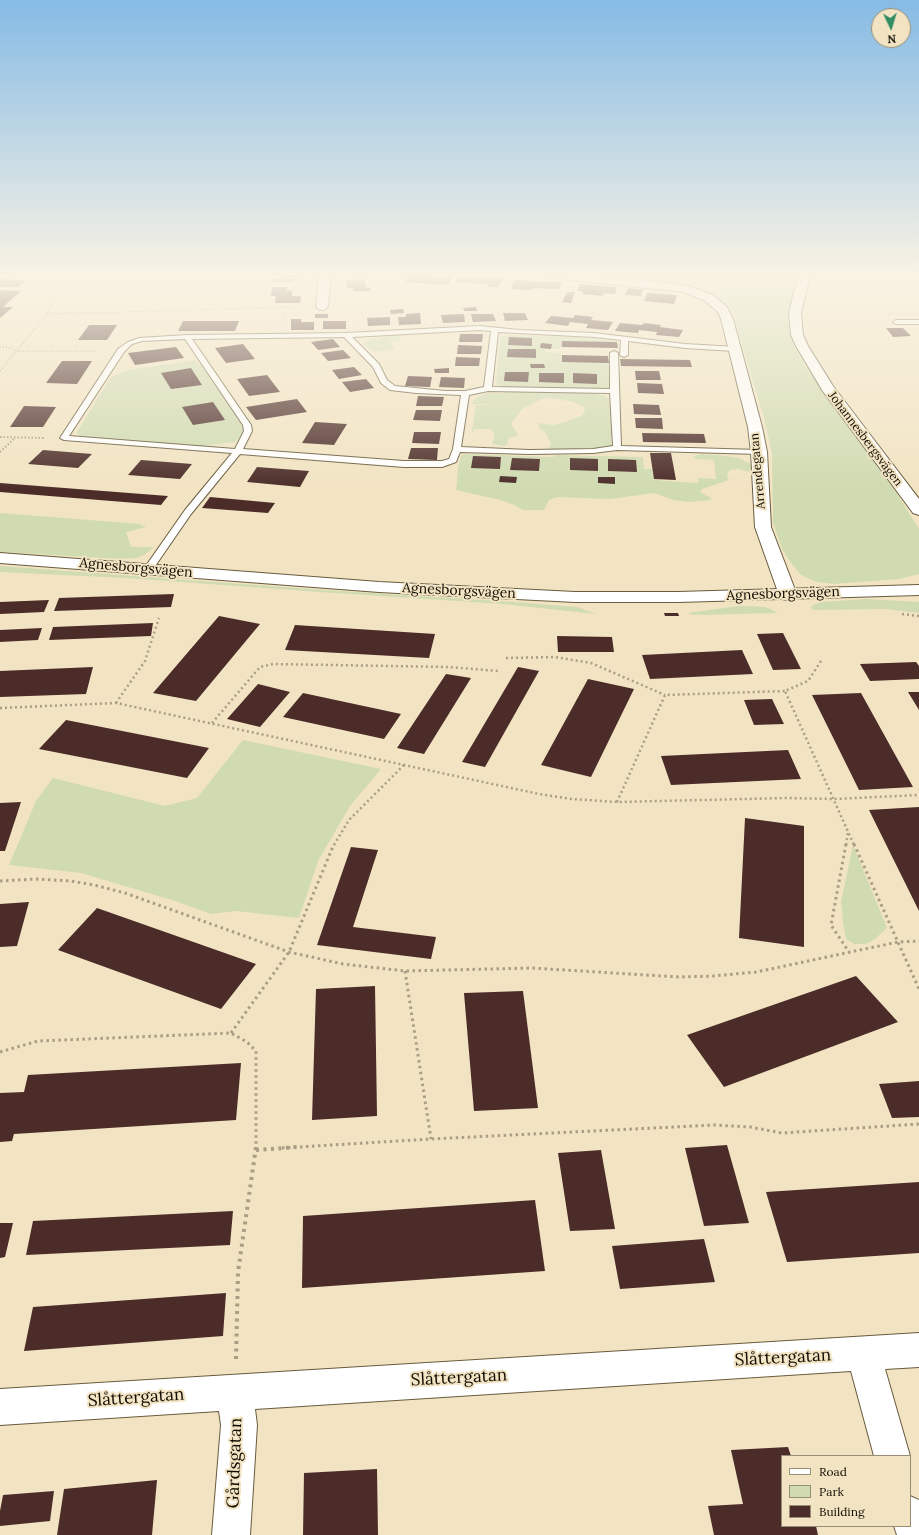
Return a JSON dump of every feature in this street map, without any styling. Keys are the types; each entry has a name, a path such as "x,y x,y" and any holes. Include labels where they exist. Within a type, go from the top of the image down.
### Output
{"street":[{"name":"Johannesbergsvägen","path":"802,347 827,387 919,510"},
{"name":"Arrendegatan","path":"734,349 755,427 763,527 788,595"},
{"name":"Agnesborgsvägen","path":"0,558 379,587 574,597 788,595 919,590"},
{"name":"Slåttergatan","path":"0,1407 919,1350"},
{"path":"863,1353 892,1455"},
{"name":"Gårdsgatan","path":"231,1535 239,1425 235,1392"},
{"path":"911,1518 916,1535"}],"lane":[{"path":"126,347 121,351 64,438 365,462 442,464 453,460 457,449 465,393"},
{"path":"148,570 188,512 238,451 245,439 247,425 194,347"},
{"path":"357,347 376,366 384,381 393,388 416,391 465,393 488,389 614,391"},
{"path":"488,389 493,347"},
{"path":"624,355 625,347"},
{"path":"695,347 734,349"},
{"path":"614,353 617,448"},
{"path":"457,449 529,452 605,451 617,448 758,452"}],"path":[{"path":"0,347 12,348 17,351 121,351"},
{"path":"0,371 21,347"},
{"path":"0,437 64,438"},
{"path":"0,452 16,438"},
{"path":"116,703 145,661 159,618"},
{"path":"506,658 555,657 591,663 665,695 786,691 808,681 821,661"},
{"path":"212,722 260,667 272,664 448,667 498,671"},
{"path":"786,691 919,989"},
{"path":"617,802 665,695"},
{"path":"0,708 116,703 212,722 539,794 572,799 617,802 787,798 834,799 919,795"},
{"path":"230,1033 289,952 334,844 349,820 405,764"},
{"path":"848,832 831,925 849,952"},
{"path":"0,881 36,879 71,881 94,885 125,894 289,952 343,964 406,971 532,968 679,976 713,976 756,972 898,942 919,941"},
{"path":"406,971 431,1139"},
{"path":"0,1052 38,1041 230,1033 247,1042 256,1051 256,1150 238,1272 235,1392"},
{"path":"256,1150 431,1139 714,1125 750,1127 782,1132 919,1124"}],"green space":[{"path":"366,347 393,347 395,349 375,352"},
{"path":"499,347 562,347 557,349 545,349 546,352 561,353 562,361 611,361 611,388 500,387 496,384"},
{"path":"743,347 794,347 805,366 894,489 919,529 919,574 899,579 834,584 817,582 801,575 782,549 773,522 772,453 764,418"},
{"path":"195,360 203,368 242,425 244,430 235,442 194,447 85,438 78,434 77,432 111,377 128,370"},
{"path":"505,391 592,393 605,396 608,399 611,413 611,448 606,450 540,452 548,449 551,444 546,433 539,428 539,423 553,425 565,422 581,416 585,411 584,407 573,402 558,399 543,398 522,409 511,424 518,435 508,439 508,444 504,446 493,444 492,442 495,438 493,435 495,434 490,429 474,429 473,435 472,430 476,405 502,405 471,404 476,398 486,393 504,394"},
{"path":"701,454 739,458 752,466 749,472 738,469 731,470 727,475 729,480 702,489 700,492 711,498 711,500 689,502 673,500 654,493 610,499 557,497 549,500 544,510 523,510 500,500 456,490 461,455 553,457 556,455 643,457 644,469 652,469 654,479 698,483 698,478 716,479 714,460 695,459 694,456"},
{"path":"0,513 140,524 146,527 126,532 131,547 153,547 144,555 136,558 121,559 0,552"},
{"path":"0,566 577,607 596,614 503,604 126,578 0,572"},
{"path":"866,599 919,602 919,613 886,609 814,610 811,608 813,605 821,602"},
{"path":"738,606 766,607 778,613 693,615 688,613"},
{"path":"243,740 381,769 350,806 318,861 299,918 236,911 211,914 175,901 81,873 9,865 36,801 53,778 165,806 197,798"},
{"path":"853,845 887,928 875,939 866,944 854,944 846,939 843,922 841,902"}],"building":[{"path":"176,347 184,358 135,365 128,353"},
{"path":"245,347 255,359 226,363 215,348"},
{"path":"315,347 340,347 318,350"},
{"path":"458,347 482,347 481,354 457,354"},
{"path":"540,347 551,347 551,349 540,348"},
{"path":"562,347 618,347 618,348"},
{"path":"508,349 536,349 536,358 507,357"},
{"path":"343,350 351,358 328,361 321,353"},
{"path":"562,355 608,356 609,363 562,362"},
{"path":"456,357 480,358 479,366 455,366"},
{"path":"620,359 690,360 692,367 621,366"},
{"path":"62,361 92,361 77,384 46,383"},
{"path":"530,364 544,364 545,368 531,368"},
{"path":"354,367 362,375 339,379 332,370"},
{"path":"191,368 202,385 171,389 161,373"},
{"path":"449,368 449,373 435,373 434,369"},
{"path":"635,371 659,371 661,380 636,380"},
{"path":"505,372 529,372 528,382 504,381"},
{"path":"539,373 564,373 564,383 539,382"},
{"path":"573,373 597,374 597,384 573,383"},
{"path":"267,375 280,392 249,396 237,379"},
{"path":"408,376 432,377 430,387 405,386"},
{"path":"441,377 465,378 464,388 439,387"},
{"path":"366,379 374,388 350,392 342,382"},
{"path":"637,383 662,384 664,394 638,393"},
{"path":"418,396 444,397 442,406 416,406"},
{"path":"297,399 307,412 256,420 246,407"},
{"path":"213,402 225,420 193,425 182,407"},
{"path":"633,404 659,405 661,415 634,414"},
{"path":"24,406 56,407 43,427 10,427"},
{"path":"416,410 442,410 440,421 413,420"},
{"path":"635,418 662,418 663,429 636,428"},
{"path":"315,422 347,424 334,445 302,443"},
{"path":"414,432 441,432 439,444 412,443"},
{"path":"642,433 704,434 706,443 643,442"},
{"path":"411,448 438,448 437,460 408,459"},
{"path":"43,450 92,454 78,468 28,464"},
{"path":"650,453 671,453 676,480 654,479"},
{"path":"473,456 501,457 500,469 471,468"},
{"path":"512,458 540,459 539,471 510,470"},
{"path":"570,458 598,459 598,471 570,470"},
{"path":"608,459 636,460 637,472 608,471"},
{"path":"141,460 192,464 180,479 128,475"},
{"path":"257,467 309,471 300,487 247,482"},
{"path":"500,476 517,477 516,483 499,482"},
{"path":"598,477 615,477 615,484 598,483"},
{"path":"0,483 168,496 161,505 0,492"},
{"path":"210,497 275,503 268,513 202,508"},
{"path":"174,594 171,607 54,611 59,598"},
{"path":"49,600 44,612 0,614 0,602"},
{"path":"664,613 678,613 679,616 665,616"},
{"path":"219,616 260,624 196,701 153,693"},
{"path":"153,623 151,636 49,640 53,627"},
{"path":"295,625 435,634 429,658 285,650"},
{"path":"42,628 38,640 0,642 0,630"},
{"path":"783,633 801,669 773,670 757,634"},
{"path":"557,636 612,637 614,652 558,652"},
{"path":"742,650 753,674 650,679 642,655"},
{"path":"916,662 919,666 919,679 870,681 860,664"},
{"path":"93,667 86,694 0,697 0,671"},
{"path":"518,667 539,671 485,767 462,762"},
{"path":"446,674 471,678 424,754 397,748"},
{"path":"588,679 634,689 591,777 541,765"},
{"path":"258,684 290,692 260,727 227,719"},
{"path":"908,692 919,692 919,710"},
{"path":"303,693 401,714 384,739 283,717"},
{"path":"861,693 913,787 859,790 812,695"},
{"path":"772,699 784,724 754,725 744,700"},
{"path":"66,720 209,748 187,778 39,749"},
{"path":"788,750 801,779 671,785 661,756"},
{"path":"21,802 5,851 0,851 0,803"},
{"path":"919,807 919,911 869,810"},
{"path":"745,818 804,826 804,947 739,938"},
{"path":"351,847 378,850 353,927 436,937 431,959 317,945"},
{"path":"29,902 17,946 0,947 0,904"},
{"path":"97,908 256,964 221,1009 58,950"},
{"path":"856,976 898,1022 724,1087 687,1035"},
{"path":"375,986 377,1116 312,1120 316,989"},
{"path":"523,991 538,1108 474,1111 464,993"},
{"path":"241,1063 236,1120 14,1134 12,1141 0,1142 0,1093 24,1092 28,1075"},
{"path":"919,1081 919,1117 892,1118 879,1084"},
{"path":"727,1145 749,1223 704,1226 685,1148"},
{"path":"601,1150 615,1229 570,1231 558,1153"},
{"path":"919,1182 919,1253 787,1262 766,1192"},
{"path":"535,1200 545,1271 302,1288 303,1216"},
{"path":"233,1211 230,1245 26,1255 33,1221"},
{"path":"0,1223 13,1223 5,1257 0,1258"},
{"path":"704,1239 715,1282 620,1289 612,1246"},
{"path":"226,1293 223,1336 24,1351 33,1307"},
{"path":"788,1447 791,1455 781,1455 781,1527 816,1527 818,1535 714,1535 708,1506 743,1504 731,1450"},
{"path":"377,1469 378,1535 303,1535 304,1473"},
{"path":"157,1480 152,1535 57,1535 64,1489"},
{"path":"54,1491 50,1521 0,1526 0,1511 3,1495"}]}
